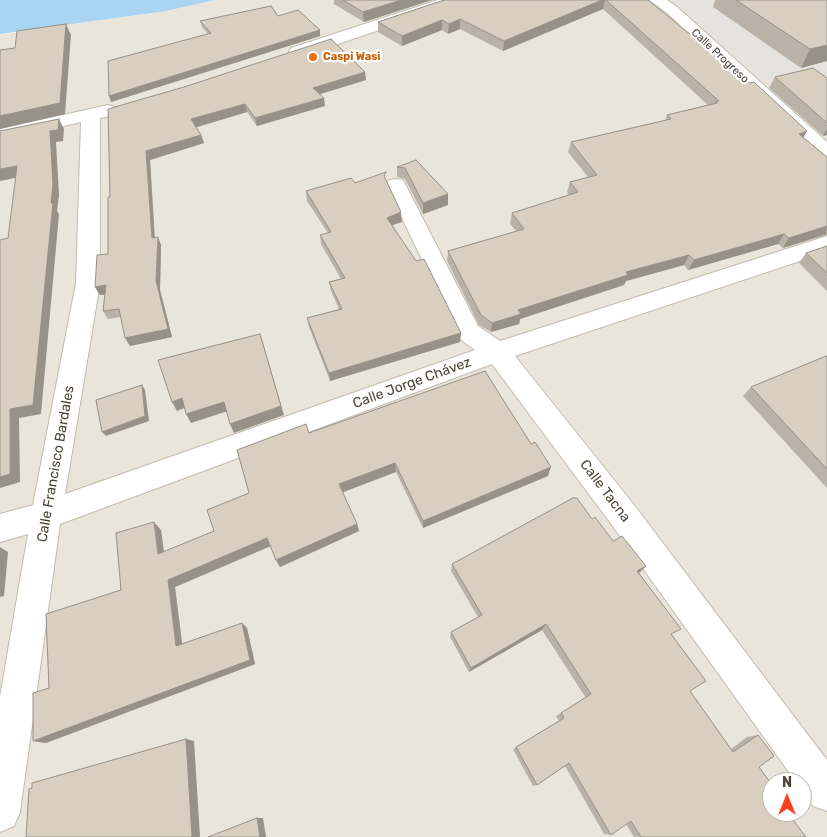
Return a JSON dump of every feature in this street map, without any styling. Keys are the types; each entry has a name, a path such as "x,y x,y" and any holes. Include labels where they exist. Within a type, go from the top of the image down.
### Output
{"street":[{"path":"279,58 453,0"},
{"name":"Calle Progreso","path":"664,5 827,153"},
{"path":"0,135 91,116 126,106"},
{"name":"Calle Francisco Bardales","path":"0,812 46,515 88,283 91,116"},
{"name":"Calle Tacna","path":"396,186 469,332 497,352 626,519 827,792"},
{"name":"Calle Jorge Chávez","path":"0,528 46,515 497,352 827,244"}],"shaded area":[{"path":"215,0 827,0 827,837 0,837 0,35 166,11"},
{"path":"674,0 827,0 827,135 672,3"}],"water":[{"path":"0,0 215,0 166,11 0,34"}],"building":[{"path":"343,0 401,0 363,12"},
{"path":"444,0 602,0 504,41 460,19 449,24 442,20 402,36 378,22"},
{"path":"606,0 648,0 750,83 754,82 807,131 799,134 827,157 827,226 789,238 784,234 694,260 689,255 626,272 628,275 518,310 521,314 492,323 481,315 448,251 524,229 512,213 578,192 570,182 597,175 571,142 671,119 667,115 719,101"},
{"path":"736,0 827,0 827,45 810,49"},
{"path":"271,6 278,16 298,10 320,30 109,96 108,61 211,33 200,21"},
{"path":"66,24 60,103 0,116 0,50 15,48 17,31"},
{"path":"331,39 365,72 313,88 324,98 255,118 245,104 191,119 201,135 146,151 152,238 158,237 156,281 168,329 125,338 119,309 103,311 106,285 95,287 97,255 108,254 108,197 110,197 108,109 184,87"},
{"path":"813,68 827,78 827,123 775,77"},
{"path":"59,119 58,130 50,131 53,184 51,203 53,203 33,405 10,409 10,474 0,477 0,240 8,238 17,166 0,169 0,131"},
{"path":"416,160 448,194 423,203 405,168 397,167"},
{"path":"386,172 384,176 401,212 387,218 416,261 424,259 461,333 329,373 307,318 342,309 329,282 345,278 320,235 331,232 306,191 351,178 355,183"},
{"path":"827,246 827,273 806,253"},
{"path":"260,334 281,406 230,424 224,402 186,414 182,398 172,402 158,360"},
{"path":"827,357 827,469 751,387"},
{"path":"485,371 531,444 535,442 551,467 423,521 395,463 339,484 357,524 276,560 267,538 168,580 176,646 242,623 250,660 33,741 33,693 49,688 46,614 121,590 116,533 154,522 158,554 214,531 207,510 249,493 237,450 306,424 309,433"},
{"path":"142,385 145,416 102,432 96,400"},
{"path":"573,498 577,498 592,519 595,517 613,541 622,536 646,566 637,571 681,629 671,634 706,681 690,691 733,752 758,735 774,756 759,767 763,772 762,822 795,822 806,837 641,837 631,821 611,835 569,763 537,785 516,747 564,718 561,713 591,694 546,624 471,668 451,632 482,615 452,564"},
{"path":"186,739 192,837 26,837 29,789 32,788 32,783"},
{"path":"257,818 260,837 208,837"}],"place":[{"name":"Caspi Wasi","path":"313,57"}]}
